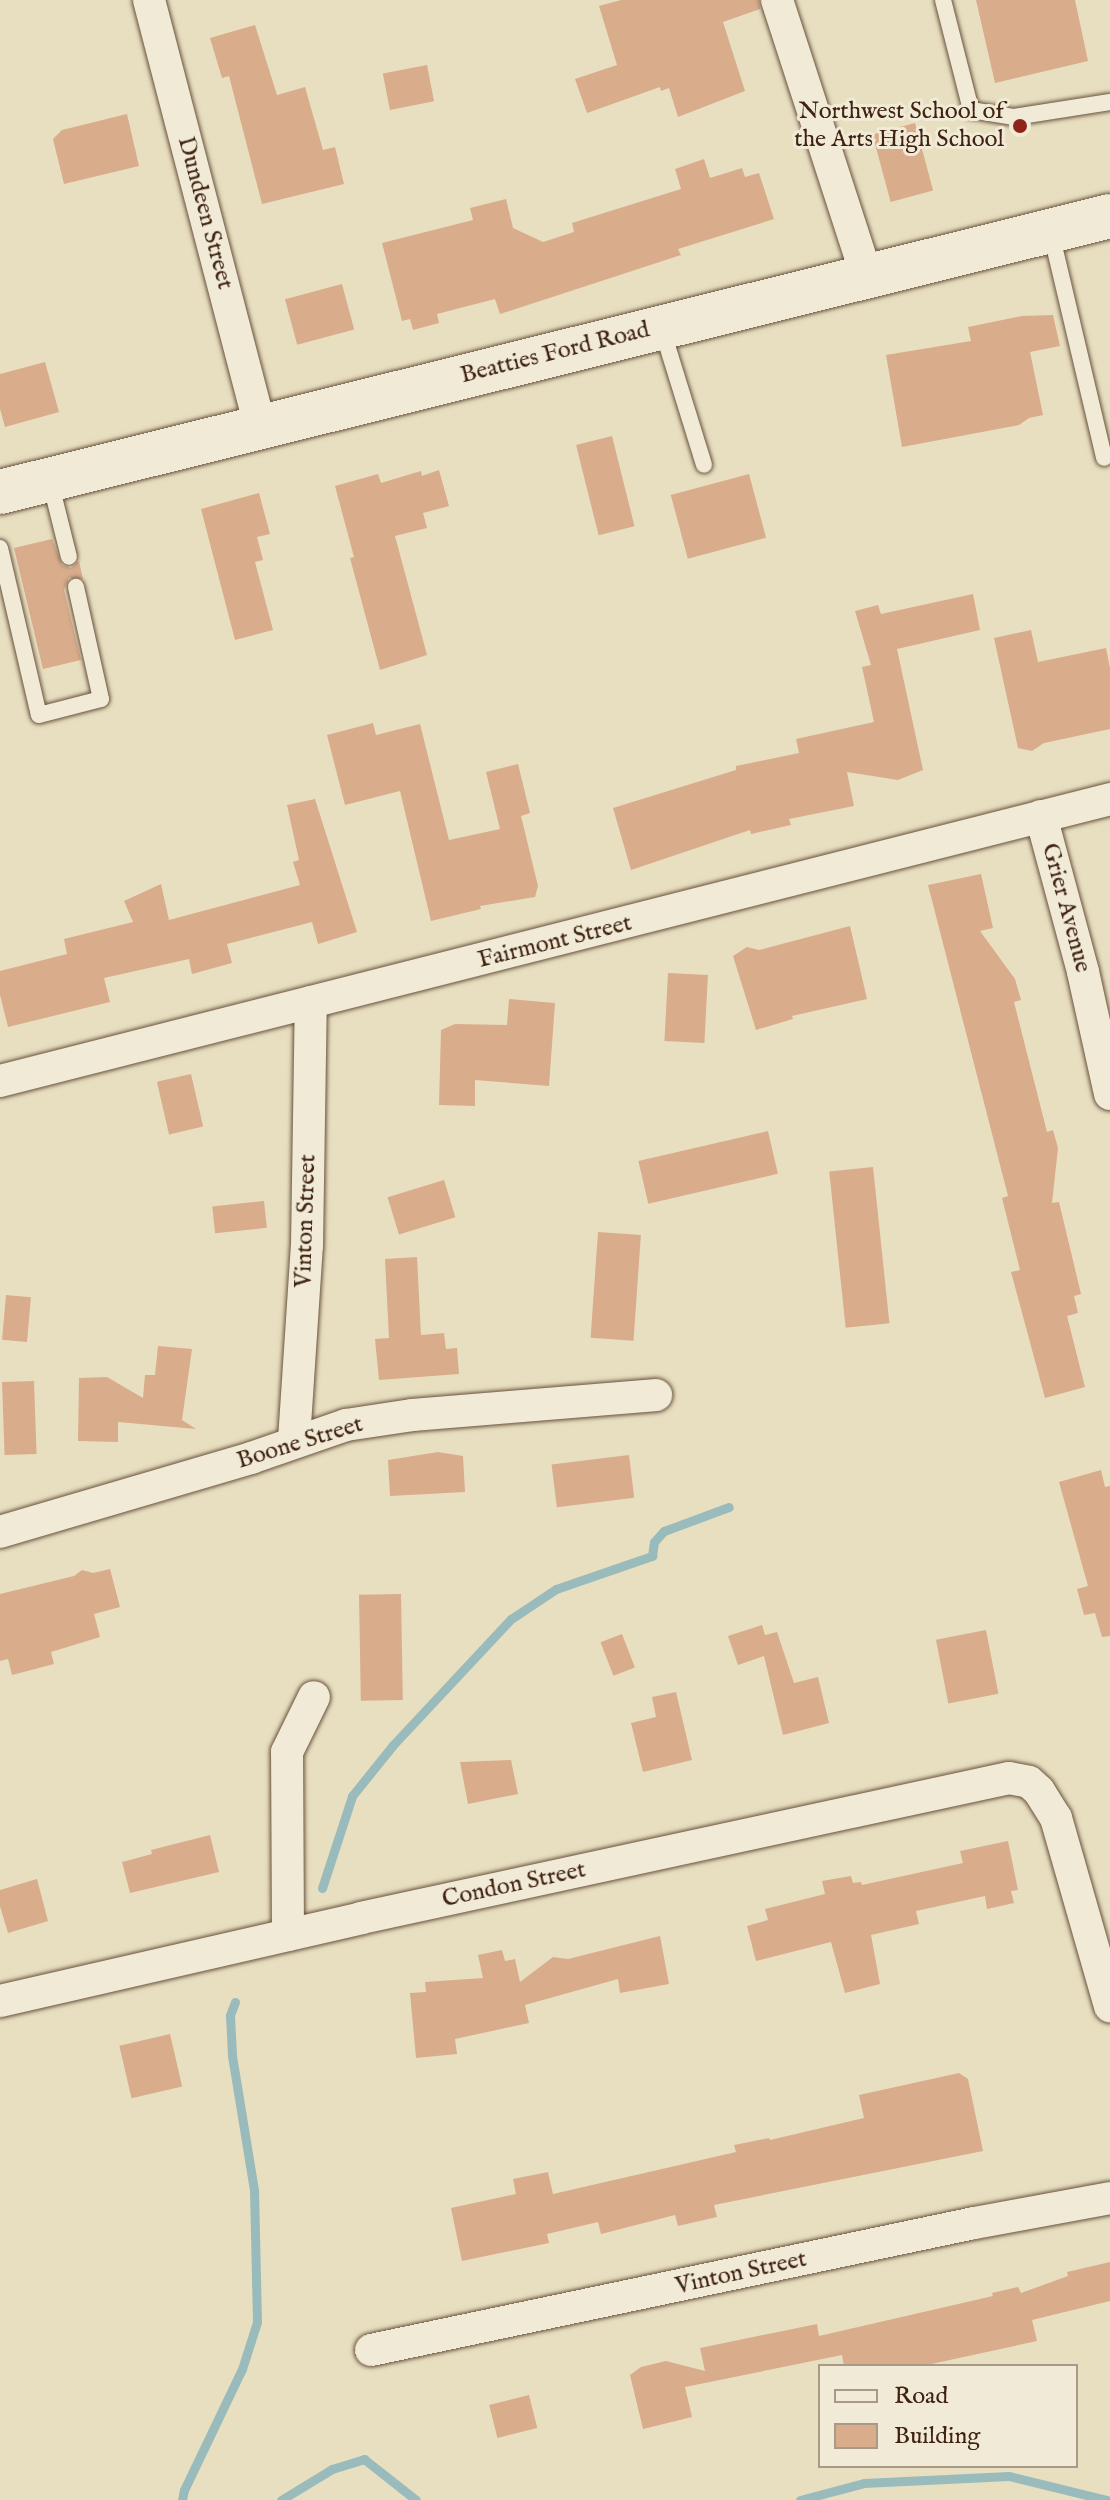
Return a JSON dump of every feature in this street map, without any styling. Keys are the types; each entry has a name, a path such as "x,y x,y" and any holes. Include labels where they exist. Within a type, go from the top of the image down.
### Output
{"main road":[{"name":"Beatties Ford Road","path":"0,492 1110,216"}],"street":[{"name":"Dundeen Street","path":"149,0 260,426"},
{"path":"777,0 867,277"},
{"name":"Fairmont Street","path":"0,1081 1110,799"},
{"name":"Grier Avenue","path":"1041,816 1083,972 1110,1094"},
{"name":"Vinton Street","path":"294,1440 307,1246 311,1002"},
{"name":"Boone Street","path":"0,1532 251,1458 294,1440 346,1425 413,1415 656,1395"},
{"path":"288,1935 287,1752 314,1697"},
{"name":"Condon Street","path":"0,2001 1009,1778 1029,1782 1039,1791 1063,1833 1110,2006"},
{"name":"Vinton Street","path":"371,2350 1110,2198"}],"lane":[{"path":"943,0 971,110 1014,117 1110,102"},
{"path":"1050,231 1104,458"},
{"path":"662,327 704,465"},
{"path":"50,479 69,557"},
{"path":"0,548 39,715 101,699 76,587"}],"building":[{"path":"621,0 759,0 760,9 723,22 745,91 678,117 669,88 661,91 660,87 587,113 575,79 617,65 599,6"},
{"path":"976,0 1075,0 1088,61 995,83"},
{"path":"255,25 277,95 305,87 323,150 335,147 344,184 262,204 229,76 222,78 210,38"},
{"path":"427,65 434,101 390,110 383,74"},
{"path":"127,114 139,166 64,184 53,139 62,130"},
{"path":"915,123 933,191 891,202 872,134"},
{"path":"704,159 710,178 742,168 745,177 759,173 774,219 678,249 681,255 500,314 495,299 437,314 439,323 413,330 410,319 402,321 382,243 473,220 470,208 506,199 513,228 543,242 574,232 572,223 681,189 675,169"},
{"path":"342,284 354,329 297,345 285,299"},
{"path":"1053,315 1060,346 1030,352 1043,415 1029,418 1019,425 902,447 886,355 971,341 968,327 1022,316"},
{"path":"45,362 59,412 5,427 0,409 0,374"},
{"path":"612,436 634,526 599,535 576,445"},
{"path":"439,470 449,506 423,513 427,528 395,536 427,655 380,670 350,558 354,557 335,486 378,474 381,483 421,471 422,476"},
{"path":"749,474 766,538 688,559 671,495"},
{"path":"259,493 270,534 257,537 263,560 255,562 273,630 235,640 201,509"},
{"path":"52,539 62,565 71,568 79,561 83,579 69,578 64,590 81,660 43,669 14,548"},
{"path":"973,594 980,630 897,649 923,770 898,780 847,772 854,806 789,819 791,825 751,834 750,830 631,870 613,808 736,770 736,766 799,753 796,739 874,722 862,667 871,665 855,611 878,605 881,614"},
{"path":"1031,630 1038,662 1106,648 1110,668 1110,729 1044,743 1032,751 1018,748 994,638"},
{"path":"373,723 376,735 420,724 449,840 500,829 486,772 518,764 530,813 521,816 538,886 535,897 480,906 481,909 431,921 400,791 345,805 327,735"},
{"path":"315,799 357,932 318,944 312,922 227,944 232,963 192,974 189,959 104,978 110,1002 8,1027 0,995 0,971 67,954 64,939 133,922 124,901 161,884 169,920 300,885 293,862 299,860 287,805"},
{"path":"981,874 993,928 980,931 1015,979 1021,1000 1014,1002 1047,1132 1053,1130 1058,1148 1052,1203 1059,1202 1081,1294 1074,1296 1078,1313 1067,1316 1085,1387 1045,1398 1011,1272 1020,1270 1002,1198 1008,1196 928,885"},
{"path":"850,926 867,999 792,1016 793,1019 756,1030 733,956 747,947 759,950"},
{"path":"668,973 708,975 704,1043 664,1041"},
{"path":"509,999 555,1003 549,1086 475,1080 475,1106 439,1105 441,1030 455,1024 507,1025"},
{"path":"191,1074 203,1127 169,1134 157,1082"},
{"path":"768,1131 778,1174 648,1204 638,1161"},
{"path":"873,1167 889,1323 846,1328 829,1172"},
{"path":"444,1180 455,1217 399,1235 388,1197"},
{"path":"264,1201 267,1228 215,1233 212,1206"},
{"path":"598,1232 641,1235 634,1341 591,1338"},
{"path":"417,1257 421,1335 444,1333 446,1349 457,1348 459,1374 379,1380 375,1339 389,1338 385,1259"},
{"path":"6,1295 31,1297 27,1342 2,1340"},
{"path":"158,1346 192,1349 182,1420 196,1429 118,1422 118,1442 78,1441 79,1378 107,1377 143,1398 145,1375 155,1375"},
{"path":"34,1381 37,1454 5,1455 2,1382"},
{"path":"438,1452 463,1456 465,1492 390,1496 388,1460"},
{"path":"629,1455 634,1498 557,1507 552,1465"},
{"path":"1101,1470 1105,1487 1110,1486 1110,1636 1102,1637 1095,1613 1084,1615 1077,1589 1088,1586 1059,1482"},
{"path":"110,1569 120,1607 94,1614 100,1637 51,1652 54,1664 12,1675 8,1659 0,1661 0,1594 74,1576 82,1570 93,1573"},
{"path":"401,1594 403,1700 361,1701 359,1595"},
{"path":"762,1625 765,1635 777,1632 794,1683 818,1677 829,1723 783,1735 764,1656 738,1665 728,1636"},
{"path":"986,1630 998,1694 948,1704 936,1640"},
{"path":"622,1634 635,1668 613,1676 601,1642"},
{"path":"676,1692 692,1760 643,1772 631,1723 656,1717 652,1697"},
{"path":"511,1760 518,1794 468,1804 460,1762"},
{"path":"210,1835 219,1872 130,1893 122,1862 152,1854 151,1850"},
{"path":"1008,1841 1018,1890 1011,1891 1014,1903 987,1909 985,1896 916,1911 919,1924 871,1935 880,1984 845,1993 831,1942 756,1961 747,1926 768,1920 765,1909 825,1894 822,1881 851,1876 853,1883 861,1882 862,1885 963,1863 960,1851"},
{"path":"37,1879 48,1921 8,1933 0,1906 0,1890"},
{"path":"660,1936 669,1984 620,1993 618,1979 525,2005 529,2023 455,2039 457,2054 416,2058 410,1993 426,1992 425,1982 483,1978 478,1955 502,1950 505,1961 515,1959 520,1982 553,1957 568,1959"},
{"path":"170,2034 182,2087 131,2098 119,2046"},
{"path":"959,2073 968,2079 983,2151 714,2205 717,2217 678,2226 675,2215 601,2234 598,2222 547,2234 549,2243 462,2261 451,2208 516,2194 513,2179 548,2172 553,2194 736,2152 734,2145 770,2140 864,2118 859,2095"},
{"path":"1110,2262 1110,2301 1032,2320 1037,2341 931,2364 844,2364 842,2355 685,2387 692,2417 643,2429 630,2375 641,2367 666,2361 705,2371 700,2348 817,2324 819,2336 993,2296 992,2293 1018,2287 1021,2293 1068,2276 1067,2272"},
{"path":"529,2395 537,2428 497,2438 489,2405"}],"waterway":[{"path":"322,1888 352,1796 393,1745 511,1619 556,1589 652,1556 654,1542 664,1531 729,1507"},
{"path":"182,2500 242,2369 257,2322 254,2190 232,2055 230,2015 235,2002"},
{"path":"281,2500 332,2469 364,2459 416,2500"},
{"path":"800,2500 864,2483 1009,2476 1107,2500"}],"place":[{"name":"Northwest School of the Arts High School","path":"1020,126"}]}
